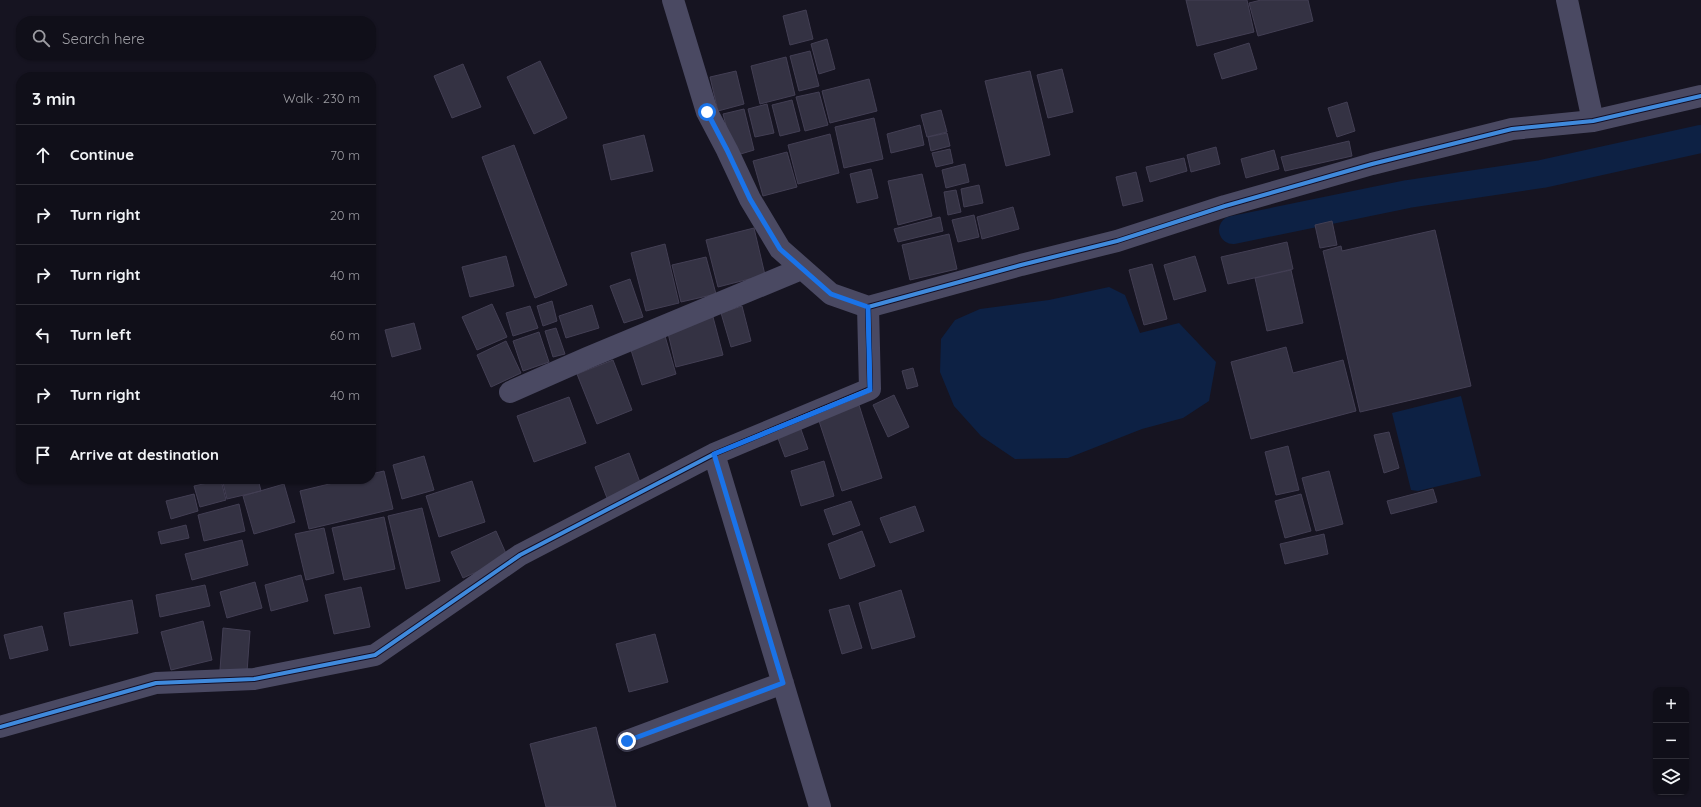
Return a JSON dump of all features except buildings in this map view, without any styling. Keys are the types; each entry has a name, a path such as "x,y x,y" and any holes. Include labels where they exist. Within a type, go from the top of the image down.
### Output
{"street":[{"path":"673,0 707,112 750,199 780,249 831,294 868,307 1021,265 1117,241 1225,206 1380,162 1512,129 1593,120 1701,96"},
{"path":"1567,0 1593,120"},
{"path":"510,392 594,355 801,269"},
{"path":"0,727 156,683 254,679 374,655 520,555 714,454 870,390 868,307"},
{"path":"714,454 820,807"},
{"path":"627,741 783,683"}],"water":[{"path":"1109,287 1125,295 1140,333 1179,323 1216,362 1209,401 1183,418 1142,429 1068,458 1015,459 981,436 954,406 940,372 941,339 955,320 980,309 1049,300"},
{"path":"1461,396 1481,476 1418,491 1411,490 1392,413"}],"waterway":[{"path":"1233,230 1408,194 1542,174 1701,139"}],"cycle path":[{"path":"0,727 156,683 254,679 375,655 520,555 714,454 870,389 868,307 1021,265 1117,241 1225,206 1372,164 1512,129 1593,121 1701,96"}],"route":[{"path":"627,741 783,683 714,454 870,390 868,307 831,294 780,249 750,199 707,112"}]}
